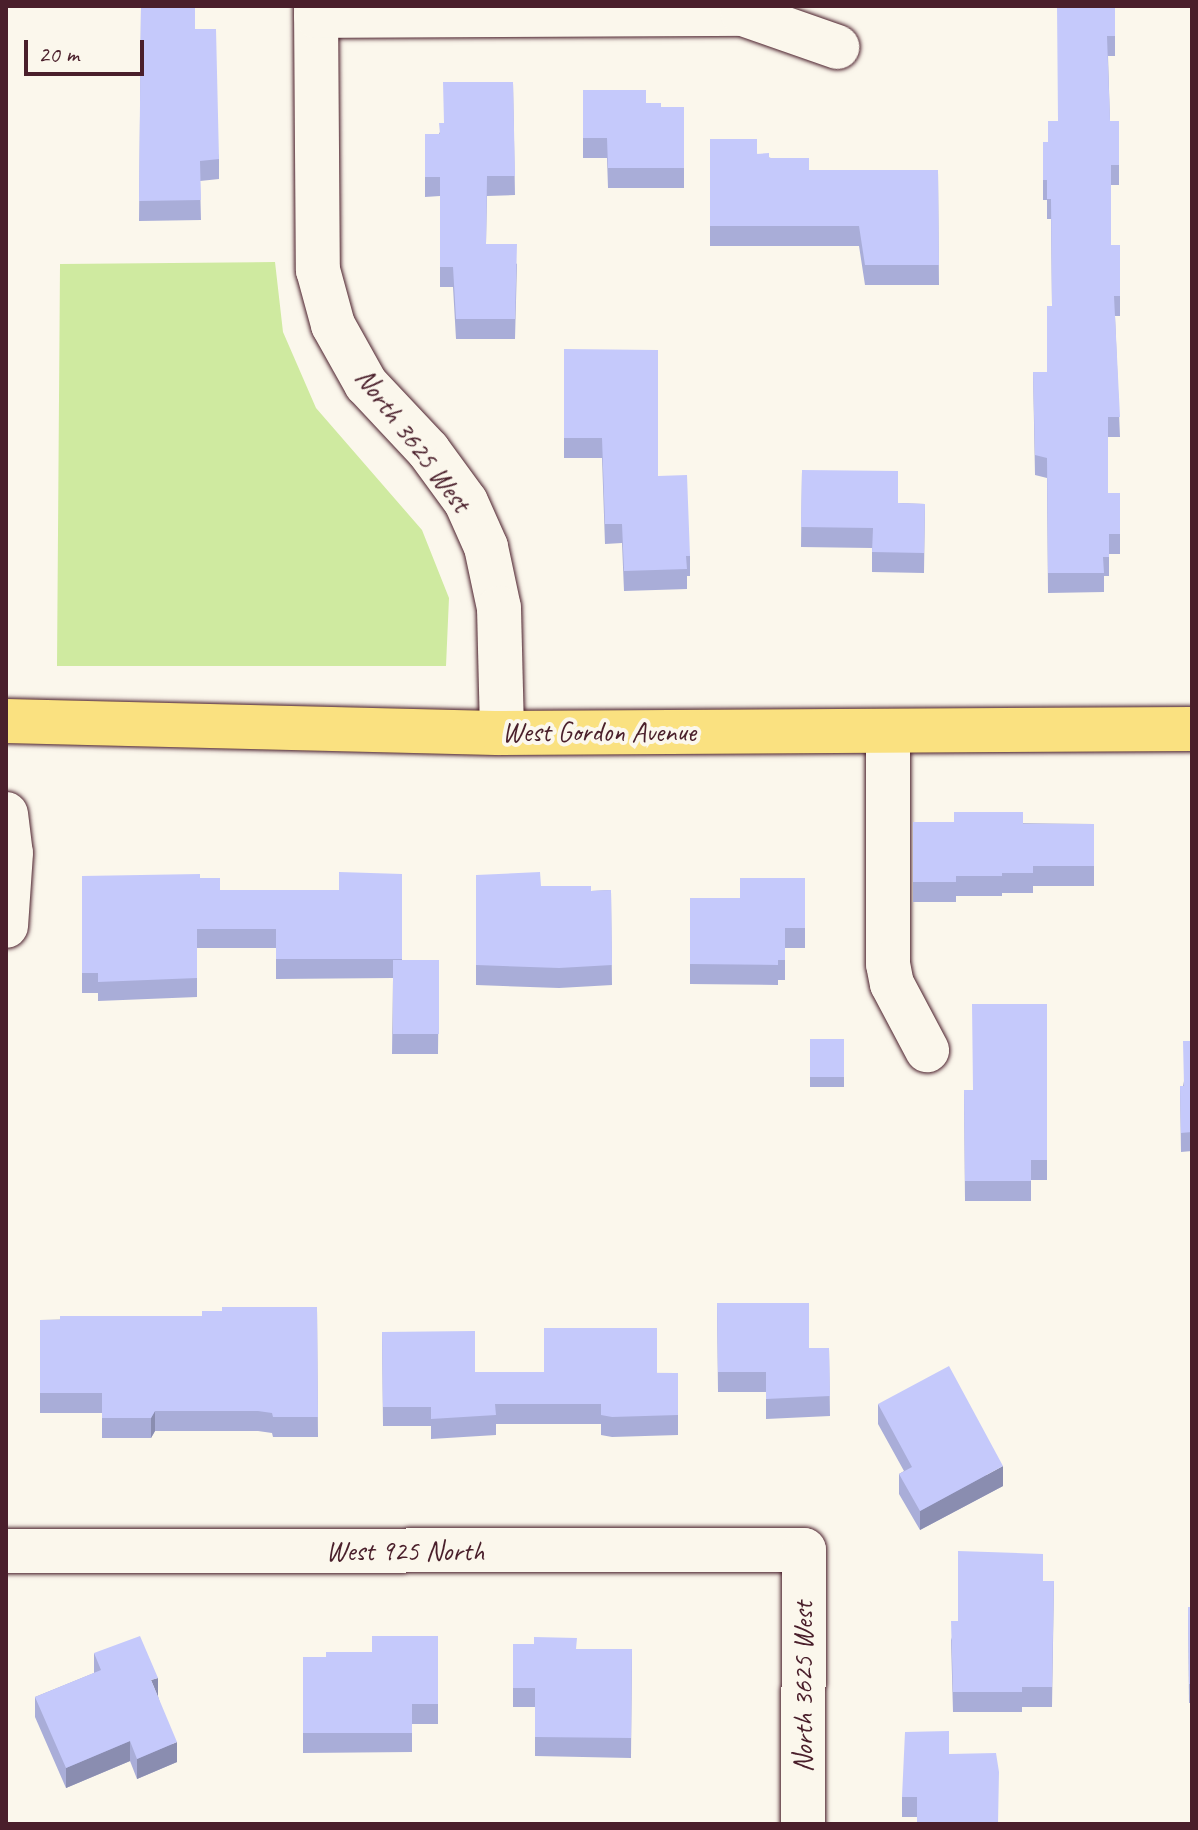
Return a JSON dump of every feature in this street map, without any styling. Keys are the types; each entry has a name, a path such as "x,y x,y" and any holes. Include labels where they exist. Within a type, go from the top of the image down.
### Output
{"main road":[{"name":"West Gordon Avenue","path":"6,720 502,733 1192,729"}],"street":[{"path":"316,11 743,14 837,47"},
{"name":"North 3625 West","path":"316,11 318,270 333,325 366,384 443,471 466,502 486,547 499,608 502,733"},
{"path":"6,720 6,731"},
{"path":"888,731 888,964 892,984 927,1050"},
{"path":"6,814 11,853 6,926"},
{"name":"North 3625 West","path":"803,1824 804,1550"},
{"name":"West 925 North","path":"6,1551 804,1550"}],"green space":[{"path":"275,262 283,332 316,408 422,530 449,598 446,666 57,666 60,264"}],"building":[{"path":"141,6 195,6 195,29 216,29 219,159 200,161 201,200 139,201"},
{"path":"1057,6 1115,6 1115,36 1107,36 1110,121 1119,121 1119,165 1111,165 1111,245 1120,245 1120,296 1114,296 1120,417 1108,417 1108,493 1120,493 1120,534 1109,534 1109,557 1103,557 1104,573 1048,573 1047,458 1035,455 1033,372 1047,372 1047,306 1052,306 1051,199 1047,199 1047,180 1043,180 1043,142 1048,142 1048,121 1058,121"},
{"path":"443,82 513,82 515,176 487,176 486,244 517,244 515,319 456,319 453,267 440,267 440,177 425,177 425,134 440,134 439,123 444,123"},
{"path":"583,90 646,90 646,103 661,103 661,107 684,107 684,168 608,168 607,138 583,138"},
{"path":"710,139 757,139 757,154 769,153 769,158 809,158 809,170 938,170 939,265 865,265 859,226 710,226"},
{"path":"564,349 658,350 658,476 687,475 690,556 686,556 687,569 624,571 622,524 605,524 602,438 564,438"},
{"path":"802,470 898,471 898,503 925,504 924,553 872,552 873,528 801,527"},
{"path":"954,812 1023,812 1023,824 1094,824 1094,866 1033,866 1033,873 956,876 956,882 913,882 913,822 954,822"},
{"path":"339,872 402,874 402,959 276,959 276,929 197,929 197,978 98,982 98,973 82,973 82,876 200,874 200,878 220,878 220,890 339,890"},
{"path":"540,872 541,886 591,886 591,891 611,890 612,965 559,968 476,965 476,875"},
{"path":"740,878 805,878 805,928 785,928 785,960 778,960 778,965 690,964 690,898 740,898"},
{"path":"393,960 439,960 439,1034 393,1034"},
{"path":"972,1004 1047,1004 1047,1160 1031,1160 1031,1181 965,1181 964,1090 973,1090"},
{"path":"810,1039 844,1039 844,1077 810,1077"},
{"path":"1183,1041 1192,1041 1192,1132 1181,1133 1180,1086 1184,1086"},
{"path":"717,1303 809,1303 809,1348 829,1348 830,1396 766,1399 766,1372 718,1372"},
{"path":"222,1307 317,1307 318,1417 273,1417 272,1413 258,1411 155,1411 151,1418 102,1418 102,1393 40,1393 40,1320 60,1320 60,1316 202,1316 202,1311 222,1311"},
{"path":"544,1328 657,1328 657,1373 678,1373 678,1415 612,1417 601,1415 601,1404 495,1404 496,1415 431,1419 431,1407 383,1407 382,1332 475,1331 475,1372 544,1372"},
{"path":"949,1366 1003,1466 920,1511 899,1474 912,1467 878,1404"},
{"path":"958,1551 1043,1554 1043,1581 1054,1581 1052,1687 1022,1687 1022,1692 953,1692 951,1621 958,1621"},
{"path":"1188,1607 1192,1607 1192,1684 1189,1684"},
{"path":"140,1636 158,1678 151,1680 177,1742 137,1759 130,1741 66,1768 35,1697 101,1670 94,1653"},
{"path":"372,1636 438,1636 438,1704 412,1704 412,1733 303,1733 303,1657 326,1657 326,1652 372,1652"},
{"path":"534,1637 577,1638 576,1649 632,1649 631,1738 535,1737 535,1688 513,1688 513,1644 534,1644"},
{"path":"949,1731 949,1754 996,1753 999,1772 998,1824 917,1824 917,1797 902,1797 905,1732"}]}
